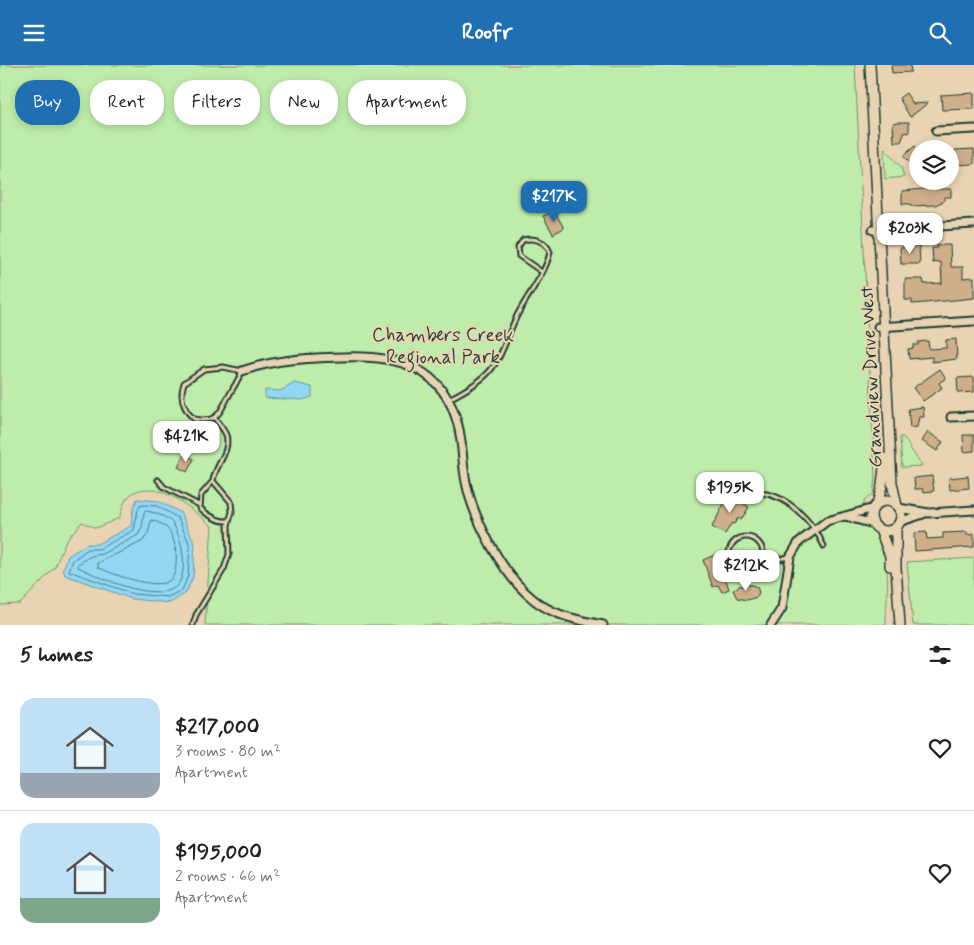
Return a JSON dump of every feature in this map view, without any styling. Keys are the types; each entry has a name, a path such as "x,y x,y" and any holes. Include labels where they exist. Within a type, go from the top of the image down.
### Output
{"street":[{"name":"Grandview Drive West","path":"865,65 892,483 898,507"},
{"name":"Grandview Drive West","path":"870,65 876,230"},
{"path":"936,131 974,129"},
{"path":"876,230 974,224"},
{"path":"881,327 974,321"},
{"name":"Grandview Drive West","path":"875,506 885,470 881,327"},
{"path":"242,371 287,359 358,356 386,358 416,369 449,399 458,425 466,481 471,501 488,539 514,580 533,600 559,615 603,625"},
{"path":"951,417 974,416"},
{"path":"772,625 779,615 784,601 790,557 799,542 827,521 887,501 898,507 929,513 974,510"},
{"path":"875,506 871,518 890,556 895,625"},
{"path":"898,507 898,525 894,536 900,625"},
{"path":"845,516 890,531 898,525 929,513"}],"lane":[{"path":"449,399 473,386 494,366 520,310 542,272 550,255 549,249 533,239 523,240 518,247 519,256 542,272"},
{"path":"223,367 242,371 238,382 215,418 206,421 194,419 186,412 181,398 184,383 204,369 223,367"},
{"path":"200,505 201,495 212,481 226,451 227,441 215,418"},
{"path":"158,480 164,487 200,505 206,514 228,521"},
{"path":"193,625 196,615 226,563 228,521 232,512 231,502 212,481"},
{"path":"748,499 759,493 778,497 814,529 824,546"},
{"path":"749,537 754,539 762,548 762,559 756,568 745,571 740,570 731,563 728,552 738,539 749,537"},
{"path":"762,559 772,560 790,557"}],"green space":[{"name":"Chambers Creek Regional Park","path":"0,65 855,65 875,479 873,494 864,501 863,524 876,533 885,553 887,565 886,625 205,625 212,526 184,503 160,491 149,489 138,491 128,497 119,518 96,528 82,522 66,540 55,567 20,604 0,605"},
{"path":"884,148 901,167 904,177 885,179"},
{"path":"900,437 903,437 922,466 902,467"},
{"path":"974,558 974,625 913,625 907,562"}],"water":[{"path":"295,383 312,387 312,397 302,400 265,398 265,390 280,391"},
{"path":"137,499 158,501 181,513 195,544 193,577 186,593 170,603 132,599 65,575 63,569 68,556 87,544 97,544 131,526 133,509"}],"building":[{"path":"891,65 910,65 911,72 892,73"},
{"path":"906,93 913,104 928,103 910,117 899,98"},
{"path":"974,93 974,109 942,110 941,95"},
{"path":"909,122 909,133 905,132 901,142 894,142 893,123"},
{"path":"974,149 974,164 959,165 959,150"},
{"path":"909,151 909,162 903,156"},
{"path":"951,190 951,197 944,197 944,201 935,205 911,206 911,204 902,204 902,191"},
{"path":"552,212 554,215 556,214 564,228 553,234 543,216"},
{"path":"919,245 920,264 901,264 900,248"},
{"path":"937,245 950,245 951,267 963,267 963,278 974,277 974,298 912,304 912,300 905,300 905,279 923,279 924,284 942,283 941,262 933,263 932,248 937,248"},
{"path":"956,339 957,359 932,362 932,357 909,359 908,349 913,348 913,345 918,345 918,342 928,341 929,349 946,348 946,340"},
{"path":"940,369 946,378 939,383 942,388 923,401 913,388"},
{"path":"974,377 974,392 958,393 957,378"},
{"path":"923,407 924,417 919,417 917,427 910,428 908,409"},
{"path":"928,432 943,442 937,451 922,441"},
{"path":"963,435 974,435 974,451 964,452"},
{"path":"185,454 194,459 187,472 178,467"},
{"path":"932,476 934,491 923,492 923,489 915,489 914,478"},
{"path":"968,476 969,488 950,490 949,478"},
{"path":"729,494 749,507 741,520 738,518 734,524 732,523 725,534 712,527"},
{"path":"926,532 927,539 943,538 943,533 967,532 967,535 974,534 974,547 915,551 914,533"},
{"path":"717,554 729,589 722,592 718,585 713,587 703,560"},
{"path":"752,585 757,587 759,592 757,597 747,600 737,598 733,590 739,586"}]}
